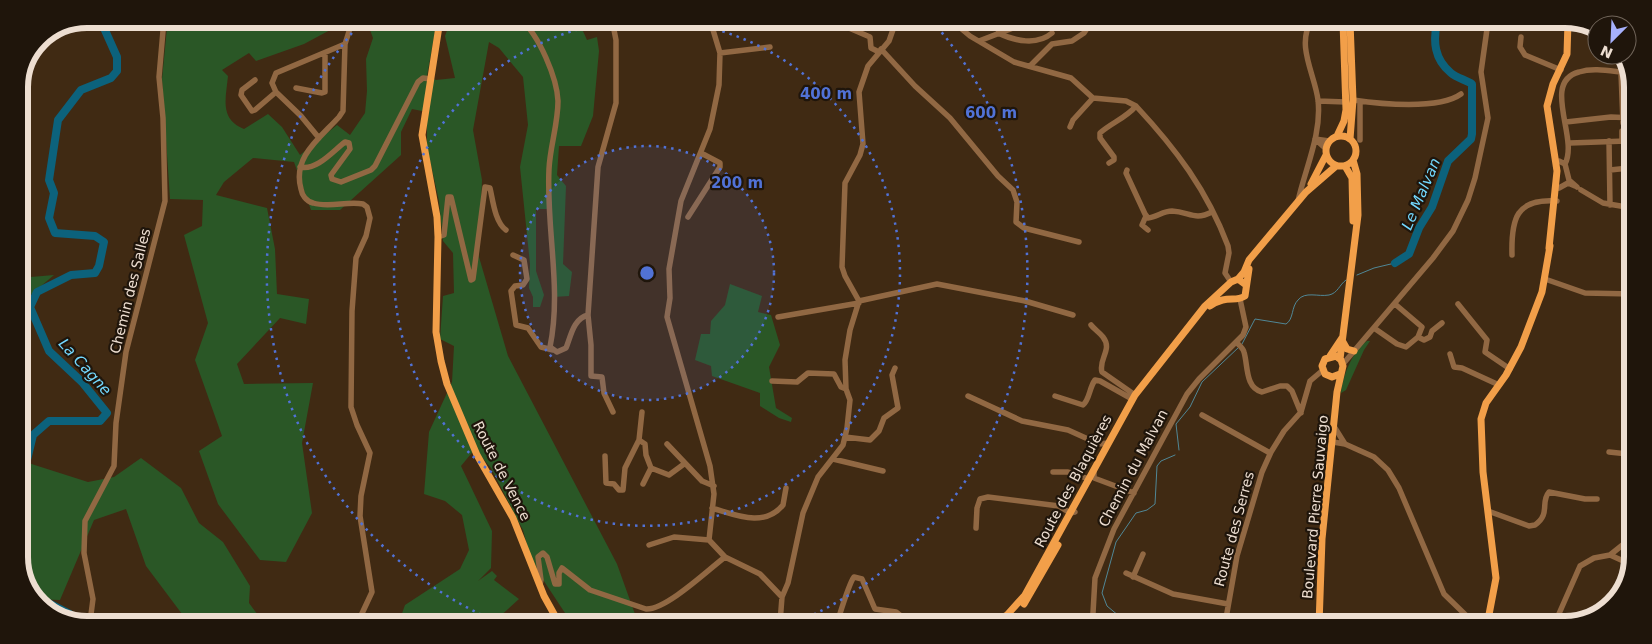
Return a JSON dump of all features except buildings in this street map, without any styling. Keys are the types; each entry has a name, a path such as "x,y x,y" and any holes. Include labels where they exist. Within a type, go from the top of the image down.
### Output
{"main road":[{"name":"Route de Vence","path":"439,28 422,135 438,237 436,332 447,384 477,455 513,518 540,585 556,616"},
{"path":"1198,316 1214,297 1232,283 1254,254 1298,204 1326,152 1329,141 1337,136 1353,101 1344,28"},
{"path":"1343,339 1330,356 1323,361 1323,370 1330,376 1340,374 1358,198 1357,174 1353,160 1356,151 1350,139 1353,101 1350,28"},
{"path":"1556,201 1557,171 1548,117 1549,94 1567,53 1568,28"},
{"path":"1489,616 1496,578 1480,427 1483,411 1490,397 1510,369 1546,280 1562,163 1548,117"},
{"path":"1337,136 1350,139"},
{"path":"1326,152 1336,166"},
{"path":"1306,192 1336,166 1345,166 1353,160"},
{"path":"1345,166 1352,178 1355,236"},
{"path":"1198,316 1219,300 1231,297 1240,299 1246,293 1246,285 1254,254"},
{"path":"1232,283 1246,285"},
{"path":"1231,297 1232,283"},
{"name":"Route des Blaquières","path":"1091,479 1102,454 1134,397 1173,345 1198,316"},
{"path":"1343,339 1347,349 1354,351"},
{"name":"Route des Blaquières","path":"1011,616 1029,597 1091,479 1131,410 1173,345"},
{"path":"1330,356 1342,361"},
{"name":"Boulevard Pierre Sauvaigo","path":"1319,616 1319,569 1340,374"},
{"name":"Boulevard Pierre Sauvaigo","path":"1330,376 1337,392"},
{"name":"Route des Blaquières","path":"1005,616 1025,595 1073,513"}],"street":[{"name":"Chemin des Salles","path":"91,616 94,599 84,553 85,521 114,466 116,423 126,352 165,201 163,118 159,77 164,28"},
{"path":"350,28 345,44 343,111 339,118 306,152 300,168 300,187 303,196 309,202 325,205 363,204 367,207 370,218 366,236 356,258 352,311 351,407 370,453 360,516 372,592 361,616"},
{"path":"530,28 552,70 558,101 549,170 555,289 555,322 550,347 553,350"},
{"path":"613,412 604,393 602,377 591,376 592,345 588,315 598,167 616,104 616,40 614,28"},
{"path":"709,540 714,486 710,466 667,317 670,295 669,269 674,229 684,188 701,153 713,117 719,85 720,53 712,28"},
{"path":"849,28 870,37 871,48 880,51 950,118 998,176 1013,190 1017,202 1016,222 1024,228 1079,242"},
{"path":"781,616 782,597 788,583 803,512 816,482 843,445 849,420 850,400 846,389 845,360 848,339 859,301 844,276 842,267 844,188 846,177 862,150 860,92 868,66 889,41 894,28"},
{"path":"961,28 1010,60 1071,78 1093,98 1126,101 1136,106 1191,171 1228,246 1229,253 1225,270 1232,283"},
{"path":"979,41 1009,28"},
{"path":"1030,66 1052,44 1072,40 1084,33 1087,28"},
{"path":"1298,204 1315,139 1318,101 1314,74 1306,51 1305,37 1309,28"},
{"path":"1342,361 1354,351 1395,304 1450,235 1468,200 1475,178 1488,118 1480,72 1487,28"},
{"path":"998,33 1010,38 1035,41 1045,40 1052,34"},
{"path":"1521,37 1520,47 1526,56 1560,70"},
{"path":"318,138 301,116 276,92 272,83 276,73 345,44"},
{"path":"720,53 770,47"},
{"path":"296,88 322,94 325,92 325,53"},
{"path":"1559,188 1568,183 1577,187 1569,180 1562,163 1569,158 1570,143 1561,96 1563,86 1579,72 1594,70 1621,73 1623,120 1566,122"},
{"path":"300,168 311,168 318,164 345,142 349,143 350,150 331,175 332,179 341,182 371,170 375,166 418,82 423,78 431,79"},
{"path":"255,80 242,90 241,95 252,110 255,110 276,92"},
{"path":"1318,101 1415,104 1455,98 1461,94"},
{"path":"1070,127 1073,120 1093,98"},
{"path":"1353,101 1360,140"},
{"path":"1109,163 1114,160 1114,157 1100,138 1100,133 1108,125 1131,112 1136,106"},
{"path":"1570,143 1622,140 1622,131"},
{"path":"1315,139 1329,141"},
{"path":"1315,139 1326,152"},
{"path":"1609,141 1610,205"},
{"path":"688,217 720,167 720,163 701,153"},
{"path":"1610,170 1624,168"},
{"path":"1127,170 1126,174 1146,216 1142,225 1143,228 1148,230"},
{"name":"Route de Vence","path":"438,237 444,235 448,198 451,197 471,280 473,279 486,187 490,188 495,211 506,230"},
{"path":"1581,190 1592,198 1610,205 1624,207"},
{"path":"1512,254 1512,223 1519,213 1539,201 1556,201"},
{"path":"1146,216 1152,217 1172,211 1201,217 1212,212"},
{"path":"513,255 524,260 526,280 523,285 515,286 511,291 516,325 528,328 541,347 557,352 566,348 574,325 582,317 588,315"},
{"path":"1546,280 1585,293 1624,295"},
{"path":"778,317 937,284 1025,301 1073,315"},
{"path":"1240,299 1246,327 1244,335 1236,342 1243,350 1247,372 1255,389 1262,392 1280,386 1287,386 1301,403"},
{"path":"1374,328 1397,344 1406,347 1418,337 1422,327 1395,304"},
{"path":"1458,304 1488,340 1484,352 1510,369"},
{"path":"1418,337 1424,340 1430,337 1432,331 1442,323"},
{"path":"1091,325 1103,337 1108,351 1101,368 1102,372 1134,397"},
{"name":"Chemin du Malvan","path":"1091,616 1094,606 1095,578 1114,529 1187,394 1199,378 1236,342"},
{"path":"1450,354 1454,367 1462,368 1499,385"},
{"path":"845,437 870,440 879,431 884,418 897,411 892,375 895,368"},
{"name":"Route des Serres","path":"1226,616 1248,514 1270,453 1284,431 1301,414 1301,403 1310,381 1323,370"},
{"path":"772,381 797,382 808,373 834,374 841,387 846,389"},
{"path":"1055,396 1083,405 1095,380 1134,397"},
{"path":"968,396 1022,421 1068,430 1099,444 1108,443"},
{"path":"605,456 606,483 614,484 619,490 623,490 625,468 639,440 642,412"},
{"path":"1202,415 1270,453"},
{"path":"1335,428 1345,444"},
{"path":"639,440 645,444 646,455 651,468 643,484"},
{"path":"1333,442 1345,444 1377,458 1385,465 1399,488 1444,594 1467,616"},
{"path":"667,444 702,481 714,486"},
{"path":"1609,452 1624,454"},
{"path":"832,459 883,471"},
{"path":"651,468 669,475 684,464"},
{"path":"1053,472 1068,472 1134,493"},
{"path":"712,508 751,518 767,517 783,505 786,488"},
{"path":"1488,511 1529,526 1534,525 1545,512 1546,498 1549,492 1585,499 1597,499"},
{"path":"976,528 977,508 980,499 988,497 1059,506 1073,513"},
{"path":"650,545 674,537 709,540 725,557 760,574 782,597"},
{"path":"1558,616 1580,566 1594,558 1610,555 1624,544"},
{"path":"540,585 542,580 538,557 543,553 547,557 555,584 559,584 559,573 562,568 596,593 654,609 680,592 725,557"},
{"path":"1133,577 1143,554"},
{"path":"1610,555 1624,561"},
{"path":"1126,573 1173,594 1228,604"},
{"path":"840,616 846,601 848,585 854,577 858,577 862,579 876,609 896,612 901,616"}],"green space":[{"path":"167,28 332,28 304,44 256,61 249,53 222,70 228,76 226,107 227,114 231,120 244,129 268,114 282,127 300,155 337,125 350,135 365,113 367,91 366,59 373,38 369,28 436,28 427,76 436,80 455,78 445,36 448,28 582,28 587,40 597,37 599,51 593,116 581,146 559,146 557,175 566,186 563,264 572,272 569,296 553,297 549,209 536,209 536,271 544,295 540,307 533,307 533,297 529,288 530,264 520,167 528,125 523,77 499,48 489,42 473,130 482,180 479,257 508,356 617,564 636,616 567,616 532,563 523,530 491,468 475,449 461,466 492,531 491,568 478,581 492,571 497,576 494,580 519,599 500,616 401,616 405,605 460,569 469,550 462,515 445,501 424,494 429,432 452,382 454,346 440,339 443,296 454,293 453,253 443,241 439,201 427,147 427,112 412,109 401,132 401,155 340,210 311,210 294,162 253,158 224,182 216,195 267,208 275,249 277,294 309,299 306,324 280,318 237,364 244,384 313,383 302,443 312,513 286,562 260,560 218,504 199,451 222,436 195,360 208,323 184,235 202,226 203,200 170,199 162,79"},
{"path":"54,275 28,297 28,277"},
{"path":"730,284 762,296 758,312 771,315 780,345 769,367 776,408 792,418 791,422 779,418 760,406 760,393 712,376 711,366 695,360 701,334 710,334 711,321 725,305"},
{"path":"1367,341 1370,341 1346,390 1341,393 1349,364 1357,351"},
{"path":"141,458 181,488 199,523 223,542 250,586 249,603 259,616 184,616 146,566 126,509 94,520 60,600 45,599 35,587 28,561 28,463 88,482 114,477"}],"waterway":[{"name":"La Cagne","path":"28,456 33,435 49,421 100,421 107,413 82,382 49,351 30,307 37,292 71,275 95,273 99,266 104,242 95,236 55,233 49,218 54,193 49,180 58,120 81,90 111,78 117,71 117,57 104,28"},
{"name":"Le Malvan","path":"1395,263 1409,254 1419,228 1432,207 1448,161 1471,139 1472,134 1472,84 1453,75 1441,62 1435,43 1436,28"},
{"name":"Le Malvan","path":"1357,275 1374,268 1395,263"},
{"name":"Le Malvan","path":"1242,344 1255,319 1286,324 1289,322 1294,306 1301,297 1332,294 1346,280"},
{"name":"Le Malvan","path":"1179,450 1176,424 1190,407 1202,382 1239,347"},
{"name":"Le Malvan","path":"1119,616 1107,606 1102,593 1116,542 1136,513 1147,510 1155,504 1157,466 1161,461 1175,455"},
{"name":"La Cagne","path":"52,605 69,614"}]}
